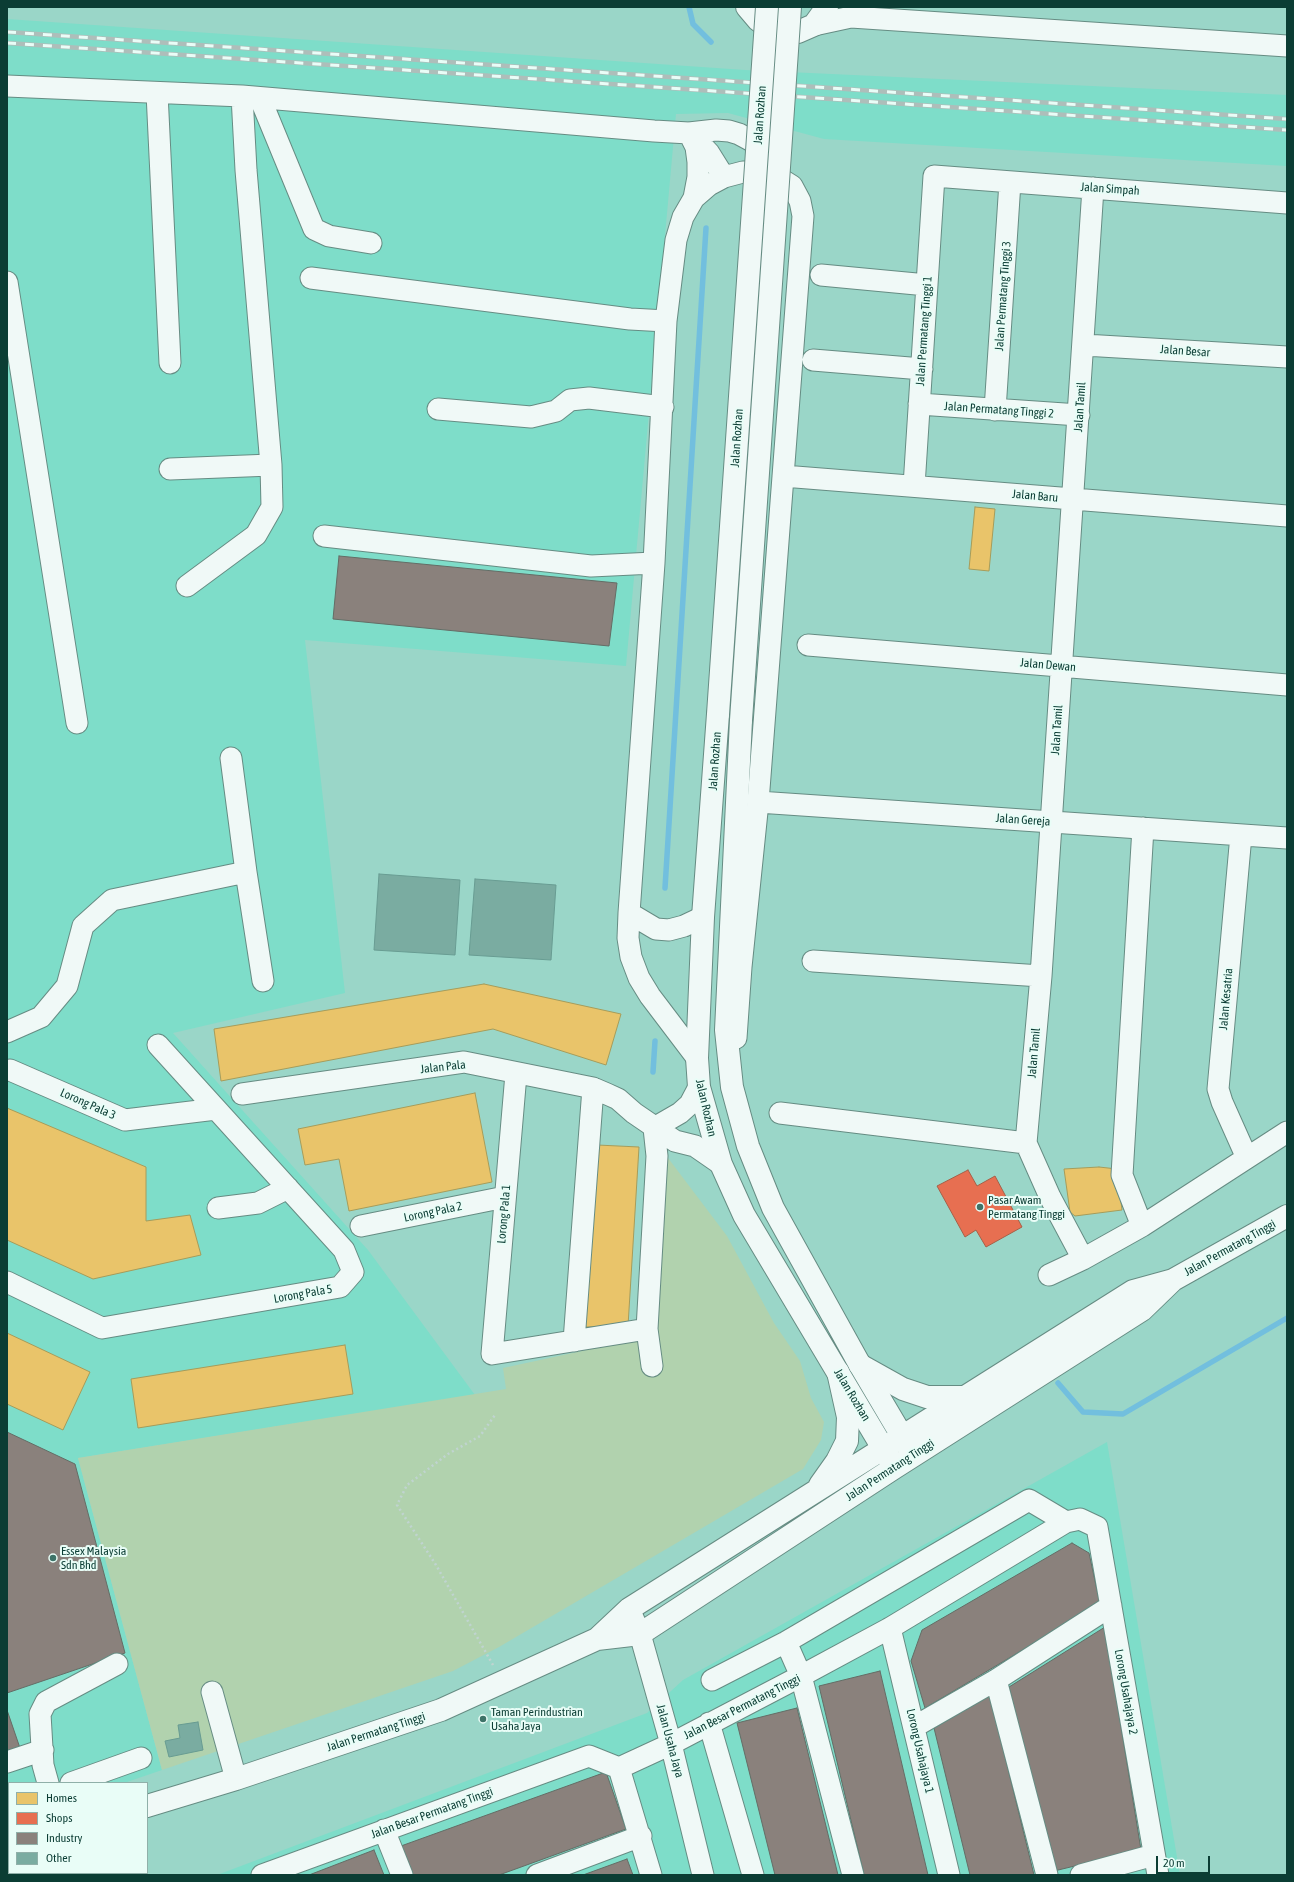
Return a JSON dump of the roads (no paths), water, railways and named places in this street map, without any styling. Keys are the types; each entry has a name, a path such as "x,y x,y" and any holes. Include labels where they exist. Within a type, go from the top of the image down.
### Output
{"main road":[{"path":"748,7 758,20 770,29 798,32 814,25 827,7"},
{"name":"Jalan Rozhan","path":"767,7 703,917 697,1058 700,1087 721,1164 744,1215 894,1468"},
{"name":"Jalan Rozhan","path":"790,7 741,720 726,1030 732,1087 748,1146 773,1208 860,1365 913,1455"},
{"name":"Jalan Permatang Tinggi","path":"148,1806 236,1779 441,1710 597,1639 629,1609 814,1494 1133,1291 1173,1280 1287,1216"},
{"name":"Jalan Permatang Tinggi","path":"597,1639 640,1634 913,1455 1142,1310 1173,1280"},
{"path":"860,1365 903,1389 927,1397 965,1397"},
{"path":"814,1494 837,1461 847,1441 848,1417 838,1372"}],"street":[{"path":"814,25 851,17 1287,46"},
{"path":"7,86 251,97 689,132 716,130 739,134 752,141 776,176"},
{"path":"157,93 170,363"},
{"path":"251,97 314,229 328,236 371,243"},
{"path":"187,586 256,535 272,506 271,465 246,170 251,97"},
{"path":"689,132 709,153 724,177"},
{"path":"689,132 696,147 698,162 698,177 694,198"},
{"path":"697,1058 650,996 639,978 631,957 628,938 654,563 663,407 666,321 676,240 683,217 694,198 708,185 724,177 743,172 757,172 776,176 792,186 800,201 803,216 784,476 778,525 758,802 741,967 732,1087"},
{"name":"Jalan Simpah","path":"934,176 1287,203"},
{"name":"Jalan Permatang Tinggi 1","path":"914,486 934,176"},
{"name":"Jalan Permatang Tinggi 3","path":"996,410 1010,182"},
{"name":"Jalan Tamil","path":"1083,1259 1050,1197 1026,1143 1040,976 1062,667 1093,188"},
{"path":"821,275 927,285"},
{"path":"311,278 630,319 666,321"},
{"path":"7,282 77,723"},
{"name":"Jalan Besar","path":"1084,344 1287,357"},
{"path":"813,360 922,368"},
{"path":"438,409 531,417 556,411 570,400 588,398 663,407"},
{"name":"Jalan Permatang Tinggi 2","path":"919,404 1079,415"},
{"path":"170,469 271,465"},
{"name":"Jalan Baru","path":"784,476 1287,516"},
{"path":"324,536 591,566 654,563"},
{"name":"Jalan Dewan","path":"808,645 1287,685"},
{"path":"231,758 246,872 263,981"},
{"name":"Jalan Gereja","path":"758,802 1287,838"},
{"path":"1142,1226 1122,1175 1143,828"},
{"name":"Jalan Kesatria","path":"1241,835 1218,1089 1222,1102 1247,1158"},
{"path":"7,1032 41,1018 67,986 83,926 112,900 246,872"},
{"path":"629,913 656,929 669,930 684,926 703,917"},
{"path":"813,961 1040,976"},
{"name":"Lorong Pala 5","path":"7,1282 102,1328 340,1287 353,1272 344,1250 158,1045"},
{"name":"Jalan Pala","path":"242,1094 464,1062 516,1074 593,1088 618,1100 654,1128 675,1141 695,1146 721,1164"},
{"name":"Lorong Pala 3","path":"10,1070 125,1120 216,1109"},
{"name":"Lorong Pala 1","path":"516,1074 492,1354 574,1341"},
{"path":"652,1366 647,1330 657,1156 654,1128 680,1113 690,1104 700,1087"},
{"path":"593,1088 574,1341 647,1330"},
{"path":"780,1113 1026,1143"},
{"path":"1049,1275 1083,1259 1142,1226 1287,1132"},
{"path":"218,1208 258,1203 288,1188"},
{"name":"Lorong Pala 2","path":"360,1226 505,1197"},
{"path":"712,1680 786,1642 1029,1500 1073,1521"},
{"name":"Lorong Usahajaya 2","path":"1073,1521 1097,1527 1158,1875"},
{"name":"Jalan Besar Permatang Tinggi","path":"262,1875 589,1756 619,1768 671,1744 890,1628 1073,1521"},
{"path":"914,1727 996,1680 1111,1606"},
{"name":"Jalan Usaha Jaya","path":"629,1609 640,1634 671,1744 703,1875"},
{"name":"Lorong Usahajaya 1","path":"890,1628 949,1875"},
{"path":"786,1642 801,1676 853,1875"},
{"path":"48,1782 43,1765 40,1714 46,1702 117,1664"},
{"path":"996,1680 1047,1875"},
{"path":"212,1692 236,1779"},
{"path":"709,1723 753,1875"},
{"path":"7,1762 43,1750"},
{"path":"74,1782 141,1758"},
{"path":"619,1768 652,1875"},
{"path":"384,1830 402,1875"},
{"path":"536,1875 641,1836"},
{"path":"1081,1875 1154,1855"}],"waterway":[{"path":"689,7 693,24 711,42"},
{"path":"665,888 706,228"},
{"path":"653,1072 655,1041"},
{"path":"1058,1383 1083,1412 1123,1414 1287,1318"}],"railway":[{"path":"7,32 1287,119"},
{"path":"7,43 1287,130"}],"place":[{"name":"Pasar Awam Permatang Tinggi","path":"980,1207"},
{"name":"Essex Malaysia Sdn Bhd","path":"53,1558"},
{"name":"Taman Perindustrian Usaha Jaya","path":"483,1719"}]}
